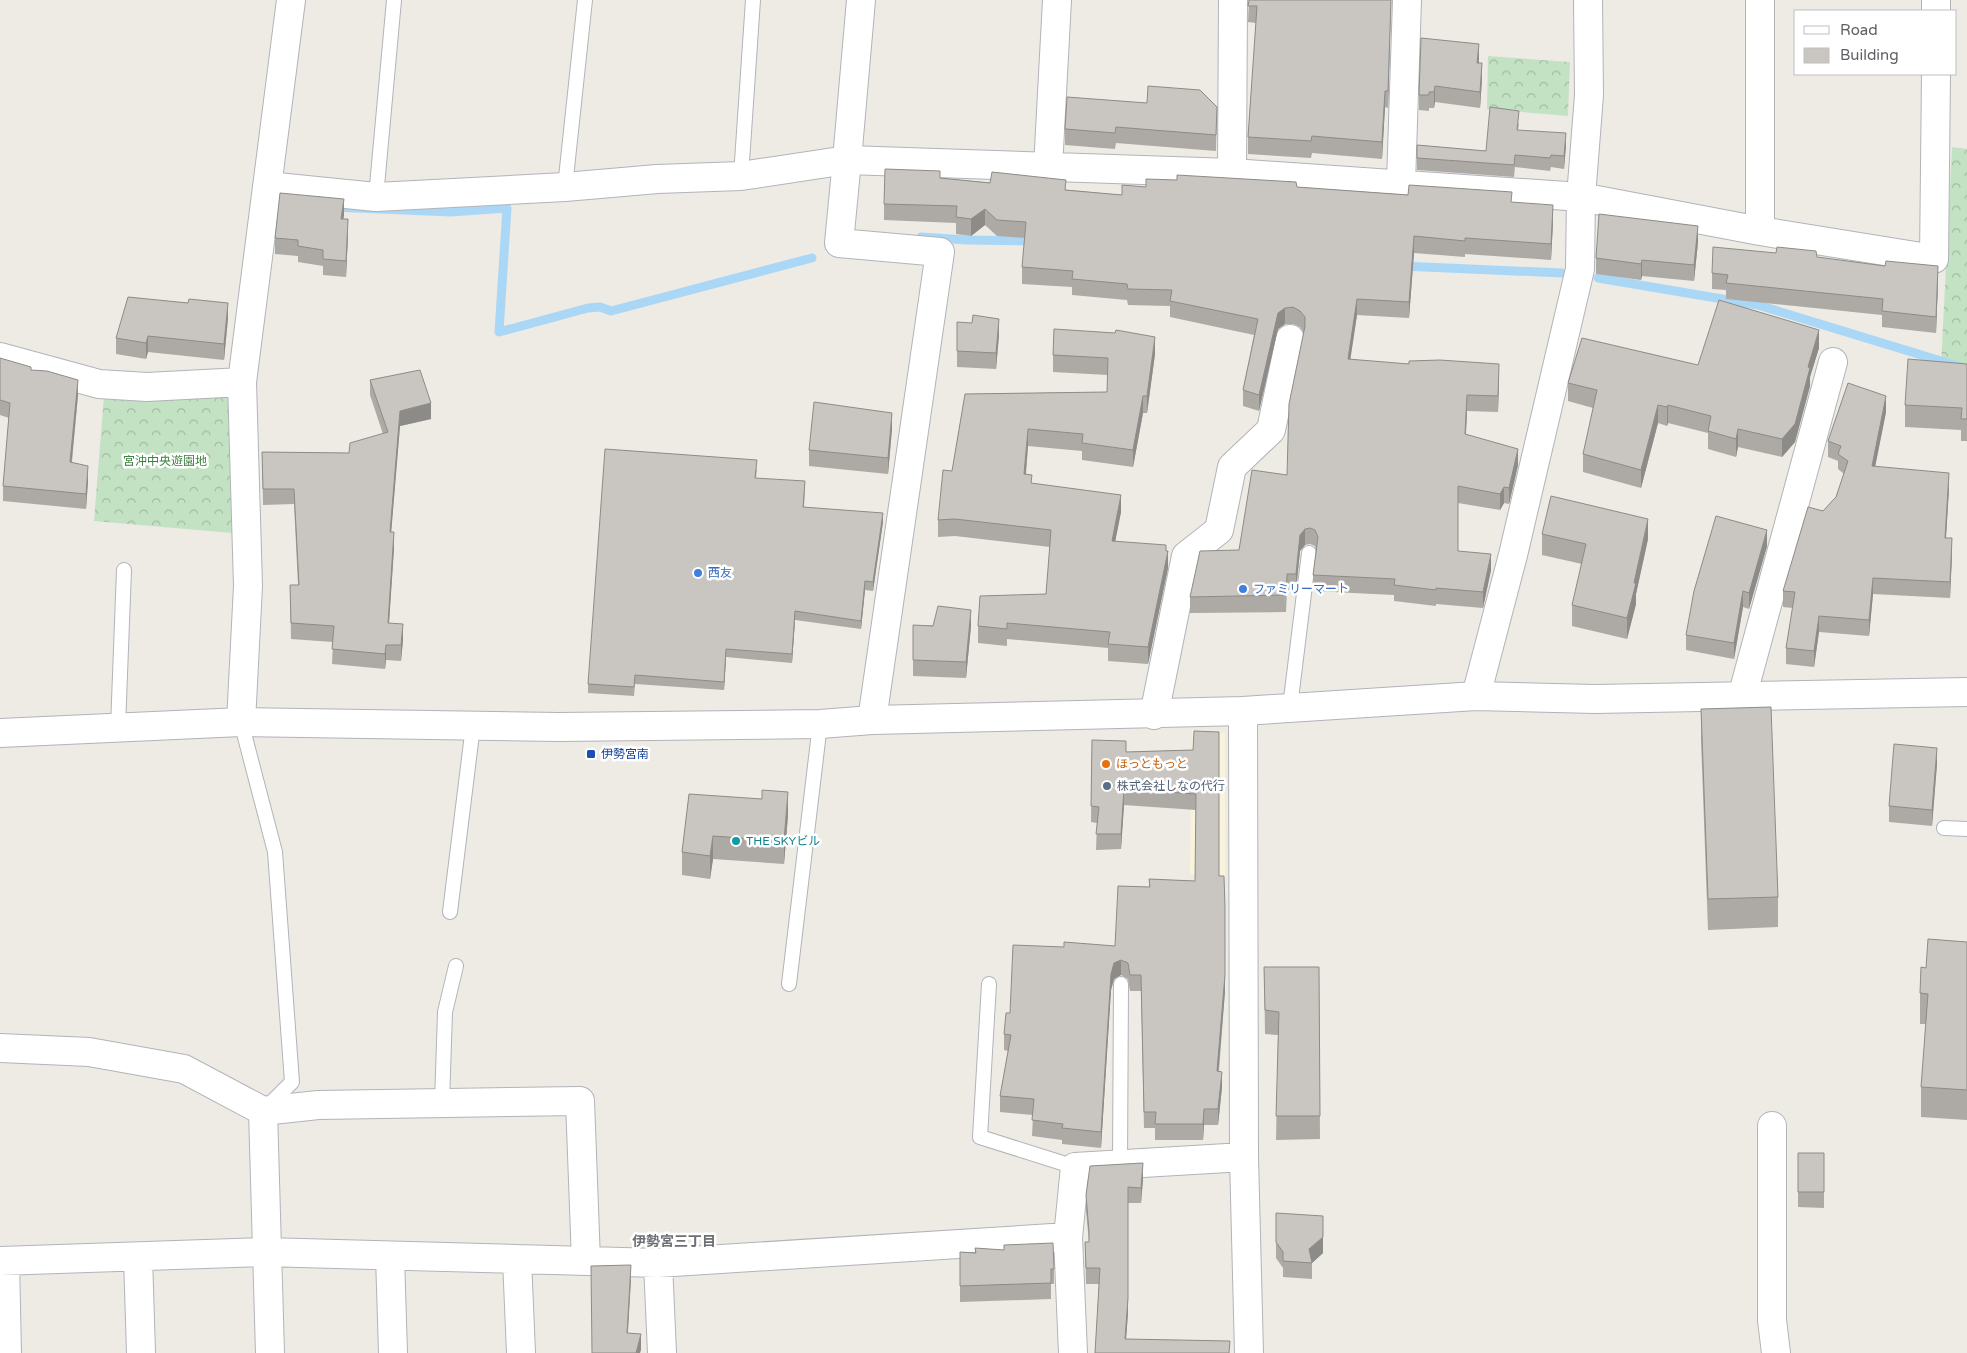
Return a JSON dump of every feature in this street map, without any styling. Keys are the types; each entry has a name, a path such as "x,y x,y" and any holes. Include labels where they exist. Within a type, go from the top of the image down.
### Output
{"street":[{"path":"241,722 248,586 242,382 291,0"},
{"path":"861,0 839,243 940,252 872,720"},
{"path":"1048,168 1057,0"},
{"path":"1232,173 1233,0"},
{"path":"1401,183 1406,0"},
{"path":"1476,696 1513,555 1580,270 1581,197 1589,95 1588,0"},
{"path":"1760,0 1760,231"},
{"path":"267,186 376,196 565,186 648,179 741,176 847,160 1232,173 1401,183 1581,197 1760,231 1934,259 1936,75"},
{"path":"1154,715 1186,556 1219,530 1232,467 1271,430 1290,339"},
{"path":"0,357 99,384 147,387 242,382"},
{"path":"1742,697 1833,362"},
{"path":"0,733 241,722 474,726 820,724 872,720 1154,715 1476,696 1595,699 1967,692"},
{"path":"1242,711 1244,1158 1249,1353"},
{"path":"0,1048 89,1052 184,1068 262,1111 318,1106 580,1101 586,1261"},
{"path":"262,1111 265,1252 270,1353"},
{"path":"1772,1126 1772,1320 1776,1353"},
{"path":"1073,1353 1068,1237 1074,1167 1244,1158"},
{"path":"7,1353 2,1261 265,1252 658,1263 1068,1237"},
{"path":"390,1256 393,1353"},
{"path":"138,1257 141,1353"},
{"path":"517,1259 521,1353"},
{"path":"658,1263 662,1353"}],"lane":[{"path":"376,196 394,0"},
{"path":"565,186 585,0"},
{"path":"741,176 754,0"},
{"path":"1290,707 1309,553"},
{"path":"118,727 124,570"},
{"path":"241,722 275,852 292,1082 262,1111"},
{"path":"789,984 820,724"},
{"path":"450,912 474,726"},
{"path":"1944,828 1967,829"},
{"path":"442,1103 445,1012 456,966"},
{"path":"989,984 980,1137 1074,1167"},
{"path":"1120,1164 1121,984"}],"shaded area":[{"path":"1192,731 1225,733 1225,878 1190,874"}],"green space":[{"path":"1488,56 1570,62 1568,116 1487,109"},
{"path":"1952,147 1967,149 1967,373 1941,366"},
{"name":"宮沖中央遊園地","path":"228,394 232,533 94,521 104,396"}],"building":[{"path":"1249,0 1391,0 1388,91 1385,91 1382,142 1312,136 1311,141 1248,137 1257,6 1248,6"},
{"path":"1421,38 1479,44 1477,63 1482,63 1480,92 1435,86 1434,92 1429,92 1429,95 1419,95"},
{"path":"1148,86 1200,90 1217,107 1216,135 1116,127 1115,133 1065,129 1067,97 1147,103"},
{"path":"1490,107 1519,111 1517,130 1566,133 1564,156 1551,155 1550,158 1515,155 1514,165 1417,158 1417,145 1486,151"},
{"path":"885,169 940,171 940,178 990,183 992,172 1066,180 1065,190 1122,195 1122,185 1146,187 1146,179 1177,180 1177,175 1296,182 1297,187 1408,195 1409,185 1512,192 1511,202 1553,205 1551,244 1465,238 1465,241 1414,236 1409,302 1357,299 1348,359 1409,364 1409,361 1440,360 1499,364 1498,396 1467,395 1465,434 1518,449 1509,488 1504,487 1500,494 1458,486 1458,551 1491,554 1483,592 1436,588 1436,590 1394,585 1395,579 1313,575 1318,537 1315,530 1310,528 1305,529 1300,535 1296,574 1287,574 1286,595 1190,597 1200,551 1239,550 1252,470 1287,475 1289,404 1305,326 1305,317 1293,307 1285,308 1278,313 1259,395 1243,390 1258,319 1170,301 1172,290 1128,289 1127,284 1072,279 1073,271 1022,267 1026,222 997,220 985,209 971,219 956,217 957,206 884,204"},
{"path":"280,193 344,199 341,219 348,219 346,261 323,259 323,250 298,246 298,240 275,238"},
{"path":"1599,214 1698,226 1694,265 1642,260 1641,264 1596,258"},
{"path":"1713,247 1776,253 1777,247 1816,251 1817,257 1885,266 1886,261 1938,266 1936,317 1882,311 1883,299 1726,283 1728,275 1712,273"},
{"path":"128,297 188,303 189,299 228,303 224,344 148,336 146,343 116,338"},
{"path":"1719,300 1819,330 1808,367 1810,368 1795,424 1782,439 1738,429 1736,439 1708,431 1711,416 1668,405 1667,407 1658,405 1641,470 1583,454 1597,390 1568,383 1582,338 1698,365"},
{"path":"973,315 999,319 996,353 957,351 957,322 972,323"},
{"path":"1054,329 1115,333 1116,330 1155,337 1147,396 1143,396 1133,450 1082,443 1083,434 1028,429 1024,474 1032,475 1031,483 1121,495 1112,541 1166,545 1166,551 1168,551 1148,647 1108,644 1110,632 1007,623 1007,629 978,626 980,596 1046,594 1051,530 955,519 938,520 943,470 952,471 965,394 1107,392 1108,358 1053,355"},
{"path":"0,358 31,367 31,370 47,371 78,380 70,462 88,466 86,494 3,486 10,403 0,400"},
{"path":"1908,359 1967,364 1967,419 1961,419 1962,408 1905,405"},
{"path":"420,370 431,403 400,411 390,532 394,532 388,623 403,624 401,645 386,645 385,654 332,649 334,626 291,623 290,585 299,585 294,489 263,489 262,452 349,453 350,443 388,432 370,380"},
{"path":"1848,383 1886,396 1872,466 1949,473 1945,538 1952,538 1950,582 1873,578 1869,620 1819,616 1814,651 1786,648 1795,592 1783,591 1808,507 1823,511 1836,497 1848,461 1838,454 1841,446 1828,441"},
{"path":"814,402 892,413 888,458 809,450"},
{"name":"西友","path":"605,449 757,460 755,478 805,481 803,507 883,513 873,582 865,581 861,621 795,611 792,654 726,649 724,682 635,675 634,687 588,684"},
{"path":"1551,496 1648,519 1634,583 1636,583 1627,618 1572,605 1586,544 1542,534"},
{"path":"1716,516 1767,530 1749,593 1743,591 1734,643 1686,635 1694,591"},
{"path":"938,606 971,610 966,662 913,660 913,625 933,626"},
{"path":"1771,707 1778,897 1708,899 1701,709"},
{"path":"1194,731 1219,732 1219,876 1224,876 1225,975 1217,1071 1222,1072 1218,1109 1204,1109 1203,1124 1155,1124 1156,1112 1144,1112 1141,975 1130,975 1128,963 1121,960 1114,963 1111,974 1101,1132 1062,1128 1063,1124 1032,1120 1034,1099 1000,1096 1011,1035 1004,1034 1006,1013 1010,1013 1013,945 1064,947 1064,942 1115,946 1118,886 1150,887 1149,879 1195,881 1196,794 1124,789 1121,834 1096,834 1099,807 1091,806 1092,740 1126,741 1126,752 1193,750"},
{"path":"1894,744 1937,748 1932,810 1889,806"},
{"path":"762,790 788,792 784,841 713,836 710,856 682,852 689,794 762,799"},
{"path":"1928,939 1967,942 1967,1090 1921,1087 1928,994 1920,993 1921,967 1926,968"},
{"path":"1264,967 1319,967 1320,1116 1276,1116 1279,1012 1265,1010"},
{"path":"1798,1153 1824,1153 1824,1192 1798,1192"},
{"path":"1143,1163 1141,1188 1128,1187 1128,1298 1125,1339 1230,1341 1229,1353 1095,1353 1100,1268 1086,1268 1085,1242 1089,1242 1089,1232 1086,1195 1090,1166"},
{"path":"1276,1213 1323,1216 1323,1237 1309,1249 1312,1263 1283,1261 1283,1252 1276,1242"},
{"path":"1053,1243 1054,1269 1051,1269 1051,1283 960,1286 960,1252 976,1253 975,1248 1004,1250 1004,1245"},
{"path":"631,1265 627,1333 641,1334 636,1353 592,1353 591,1266"}],"waterway":[{"path":"332,207 451,212 507,208 499,332 588,308 600,307 611,311 812,258"},
{"path":"921,237 1035,241"},
{"path":"1402,266 1562,273"},
{"path":"1598,278 1758,305 1967,369"}],"place":[{"name":"西友","path":"698,573"},
{"name":"ファミリーマート","path":"1243,589"},
{"name":"伊勢宮南","path":"591,754"},
{"name":"ほっともっと","path":"1106,764"},
{"name":"株式会社しなの代行","path":"1107,786"},
{"name":"THE SKYビル","path":"736,841"}],"district":[{"name":"伊勢宮三丁目","path":"674,1241"}]}
